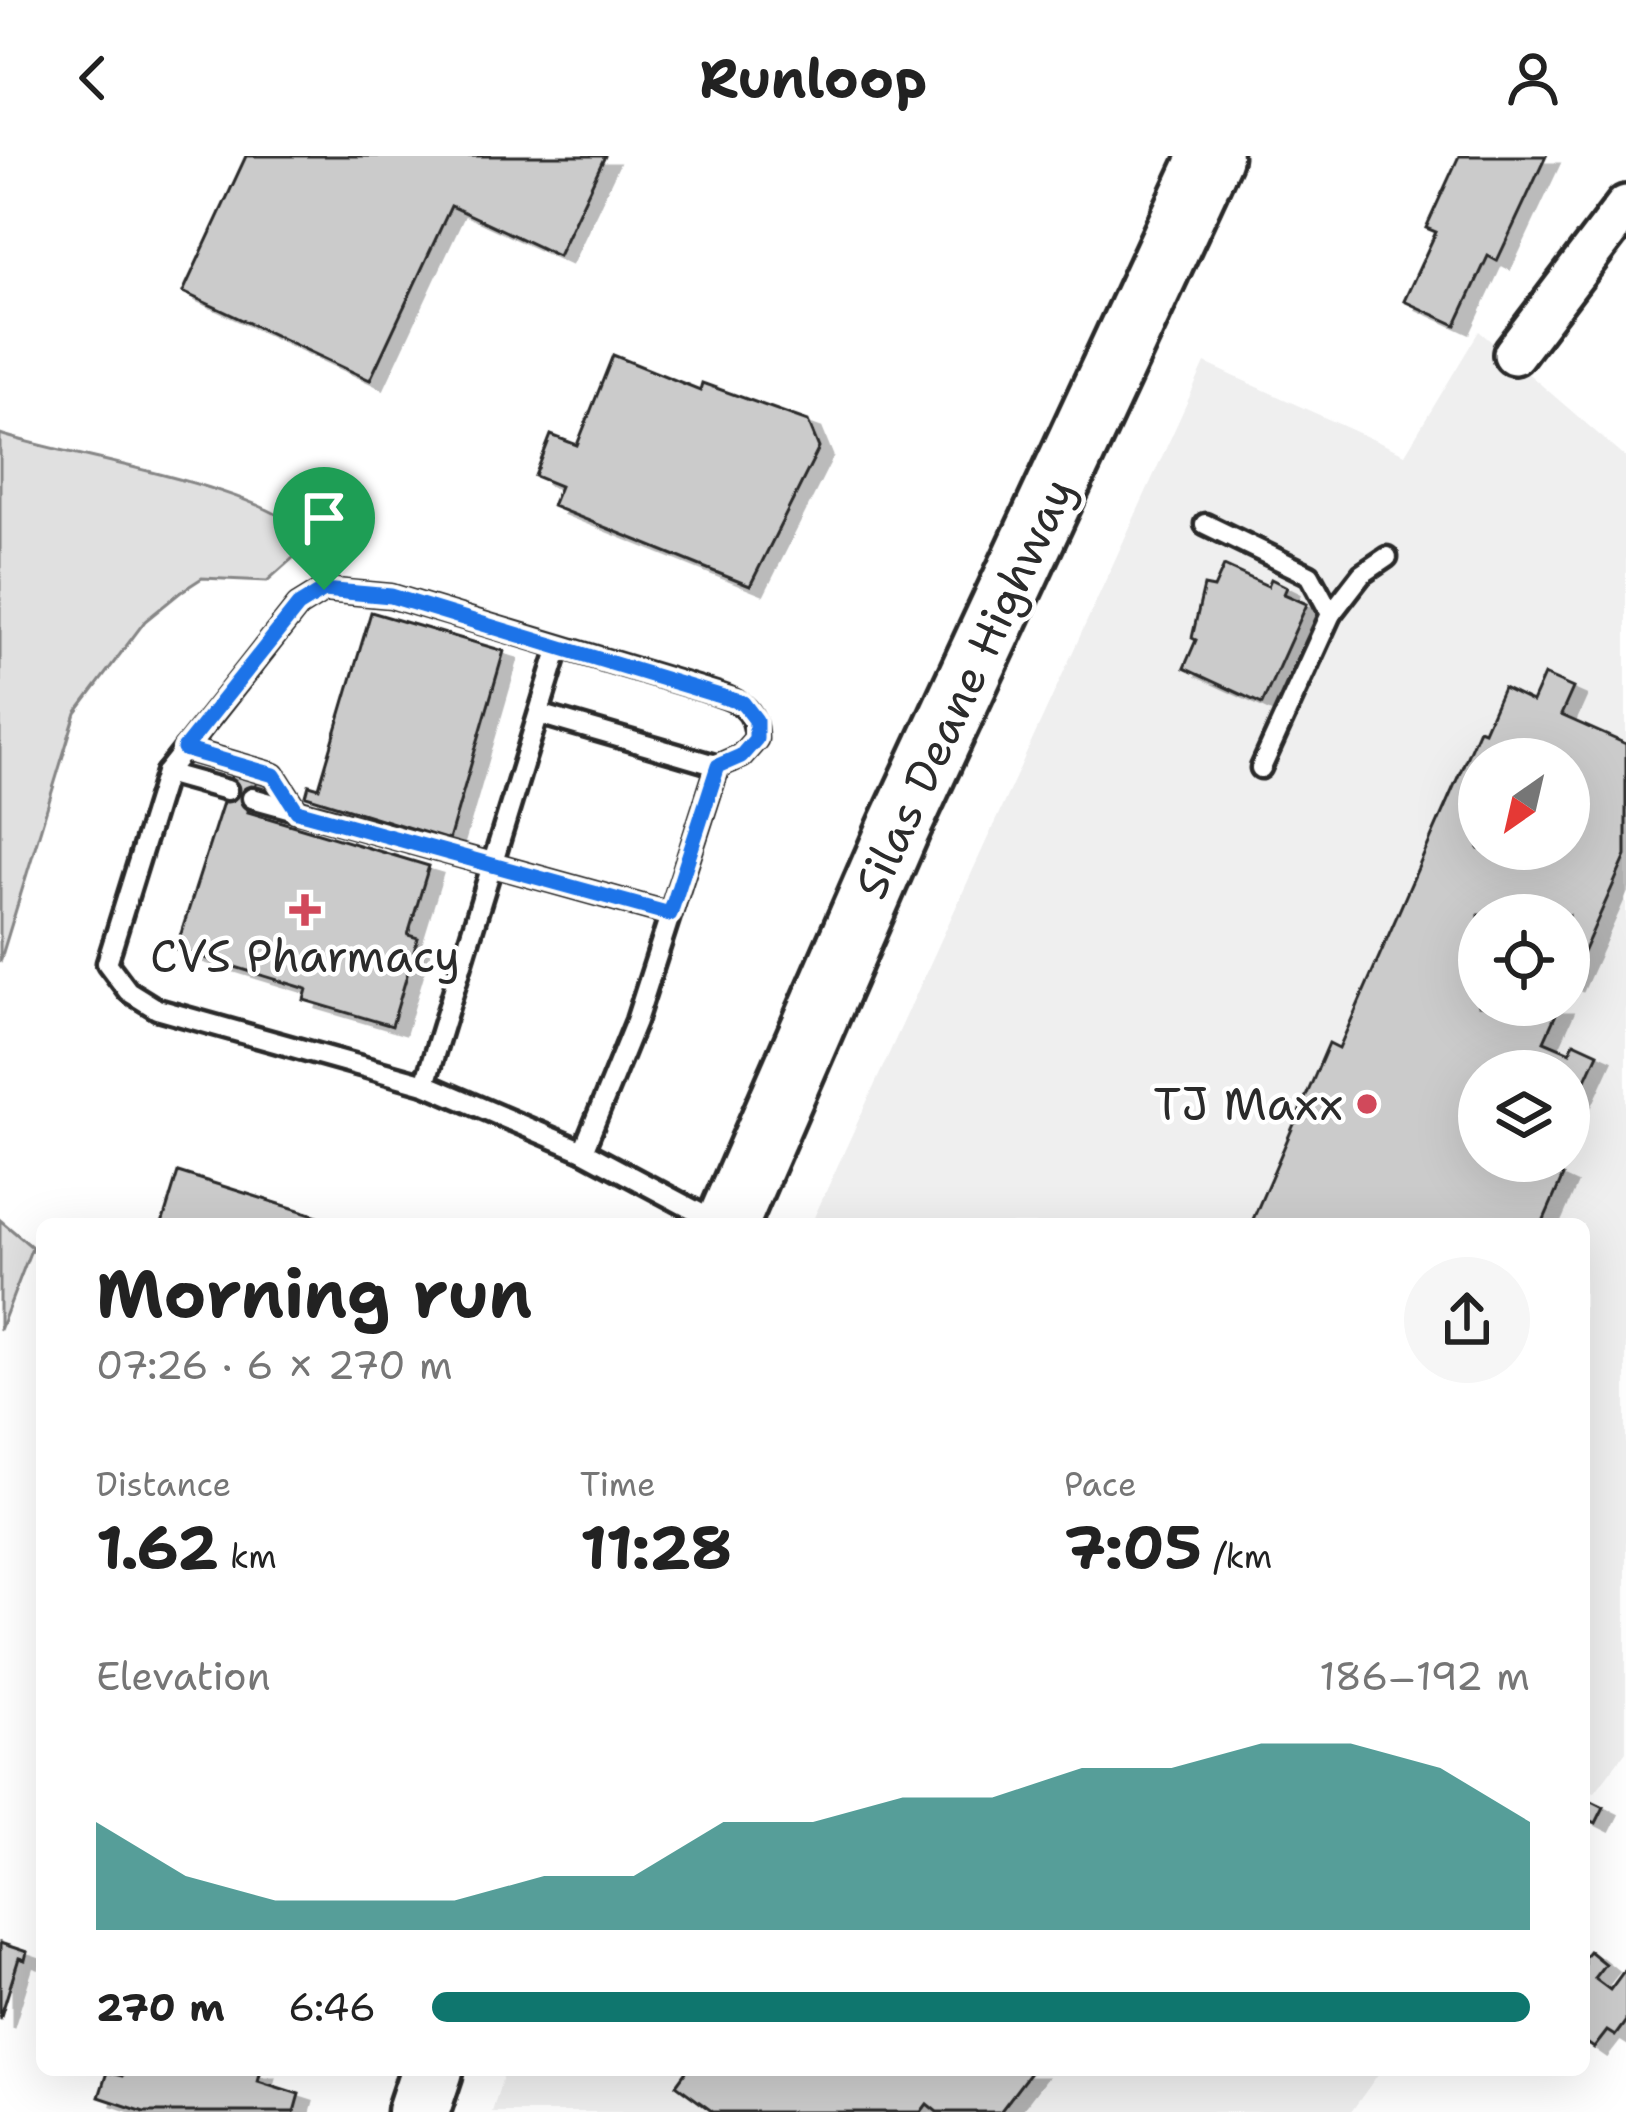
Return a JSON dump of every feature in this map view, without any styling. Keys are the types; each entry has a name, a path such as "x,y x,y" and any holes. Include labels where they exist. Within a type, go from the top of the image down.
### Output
{"main road":[{"name":"Silas Deane Highway","path":"726,1218 908,806 1211,156"},
{"path":"418,2112 430,2076"}],"street":[{"path":"1514,354 1626,206"}],"lane":[{"path":"1205,524 1310,575 1331,614"},
{"path":"1261,768 1331,614 1362,574 1387,557"},
{"path":"539,714 718,766 741,756 756,739 756,720 743,703 391,596 324,590 298,606 166,773 106,963 128,991 157,1009 425,1084 583,1151 711,1218"},
{"path":"425,1084 559,647"},
{"path":"184,749 274,775 297,811"},
{"path":"583,1151 636,1021 718,766"},
{"path":"166,773 227,790"},
{"path":"252,798 670,914"}],"shaded area":[{"path":"1479,331 1626,458 1626,1751 1595,1792 1590,1790 1590,1218 814,1218 1205,363 1405,454"},
{"path":"0,434 216,490 291,523 311,542 267,581 202,578 182,591 145,621 76,713 0,962"},
{"path":"0,1220 32,1247 0,1330"},
{"path":"503,2076 1377,2076 1351,2112 492,2112"}],"building":[{"path":"246,156 605,156 558,256 451,206 370,380 183,292"},
{"path":"1459,156 1546,156 1497,261 1488,256 1456,325 1404,301 1436,232 1426,228"},
{"path":"613,355 700,390 702,383 808,421 819,448 750,586 552,506 560,486 535,476 551,435 577,445"},
{"path":"1224,566 1268,586 1271,579 1287,587 1284,594 1307,604 1262,704 1184,668 1196,640 1192,638 1204,586 1214,588"},
{"path":"371,612 504,651 449,840 306,796 309,785 319,788"},
{"path":"1544,675 1573,688 1561,715 1626,744 1626,856 1590,937 1590,894 1458,894 1458,1026 1551,1026 1544,1041 1565,1050 1458,1050 1458,1182 1560,1182 1545,1218 1254,1218 1329,1043 1339,1048 1458,777 1458,870 1590,870 1590,738 1475,738 1479,729 1484,731 1503,688 1532,702"},
{"path":"232,774 257,781 248,812 429,866 408,935 418,938 392,1026 304,1000 307,989 176,949"},
{"path":"1574,1042 1598,1053 1590,1071 1590,1050 1571,1050"},
{"path":"178,1172 324,1218 164,1218"},
{"path":"1590,1800 1604,1807 1596,1823 1590,1820"},
{"path":"0,1943 27,1952 25,1960 19,1958 0,2019"},
{"path":"1590,1952 1605,1964 1594,1978 1610,1990 1626,1968 1626,2021 1615,2036 1607,2031 1594,2048 1590,2045"},
{"path":"106,2076 259,2076 258,2081 299,2094 294,2112 144,2112 99,2097"},
{"path":"683,2076 1027,2076 1000,2112 937,2112 927,2104 921,2112 713,2112 676,2085"}],"place":[{"name":"CVS Pharmacy","path":"305,910"},
{"name":"TJ Maxx","path":"1367,1104"}],"route":[{"path":"324,590 391,596 743,703 756,720 756,739 741,756 718,766 670,914 297,811 274,775 184,749 298,606 324,590"}]}
